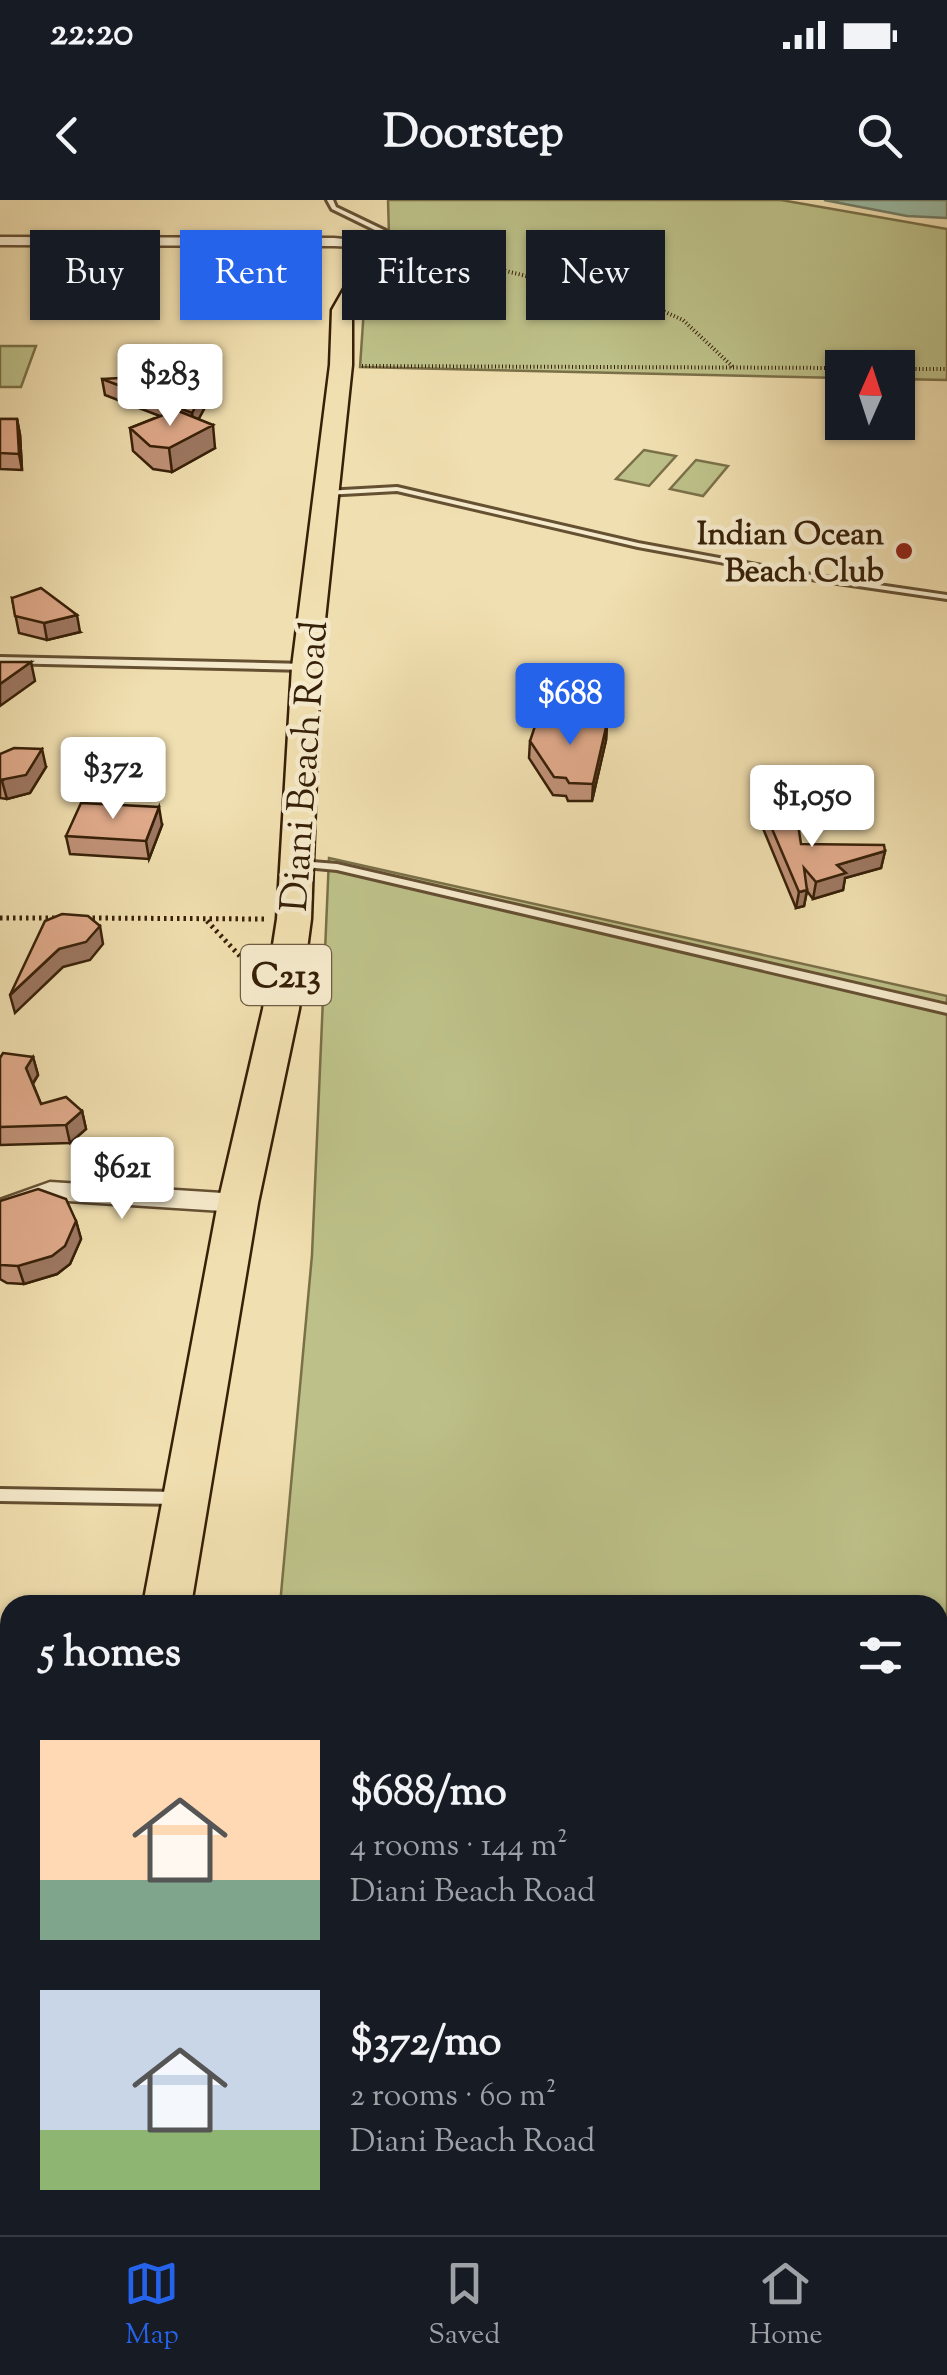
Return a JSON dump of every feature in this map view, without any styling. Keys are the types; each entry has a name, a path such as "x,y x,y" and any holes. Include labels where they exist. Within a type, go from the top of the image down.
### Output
{"main road":[{"name":"C213","path":"342,351 344,320"},
{"name":"Diani Beach Road","path":"169,1595 238,1203 281,1009 294,919 306,666 342,351"}],"street":[{"path":"0,241 324,241 342,244"},
{"path":"0,1210 50,1191 238,1203"}],"lane":[{"path":"330,200 334,208 383,230"},
{"path":"326,492 396,489 468,502 638,545 947,597"},
{"path":"0,660 306,666"},
{"path":"299,864 338,867 947,1009"},
{"path":"0,1496 186,1498"}],"path":[{"path":"506,271 654,306 683,320 734,368"},
{"path":"342,351 734,368 825,368"},
{"path":"915,369 947,370"},
{"path":"0,918 294,919"},
{"path":"201,919 215,926 244,958 281,1009"}],"green space":[{"path":"388,200 781,200 947,229 947,380 915,379 915,350 825,350 825,378 360,367 363,320 506,320 506,230 389,230"},
{"path":"0,346 36,346 21,387 0,387"},
{"path":"644,450 676,456 649,486 616,479"},
{"path":"696,460 728,466 703,496 670,489"},
{"path":"329,858 947,996 947,1595 281,1595 312,1255"}],"shaded area":[{"path":"824,200 947,200 947,218 907,216"}],"building":[{"path":"174,375 202,394 192,413 102,379"},
{"path":"176,410 213,425 169,448 150,446 130,428"},
{"path":"0,419 17,419 19,454 0,453"},
{"path":"41,588 77,615 44,623 15,616 12,598"},
{"path":"0,662 31,662 0,684"},
{"path":"537,720 607,723 593,784 569,783 566,778 554,777 530,741"},
{"path":"14,748 42,749 26,775 0,780 0,754"},
{"path":"81,803 159,807 146,841 66,836"},
{"path":"781,805 796,811 801,844 884,845 885,851 837,865 846,873 816,882 804,868 807,890 799,892 764,810"},
{"path":"62,914 88,916 100,926 86,942 59,949 10,995 45,921"},
{"path":"3,1053 33,1057 26,1068 41,1104 66,1097 82,1111 66,1125 0,1127"},
{"path":"38,1189 66,1199 76,1221 65,1246 52,1256 18,1266 0,1265 0,1201"}],"place":[{"name":"Indian Ocean Beach Club","path":"904,551"}]}
